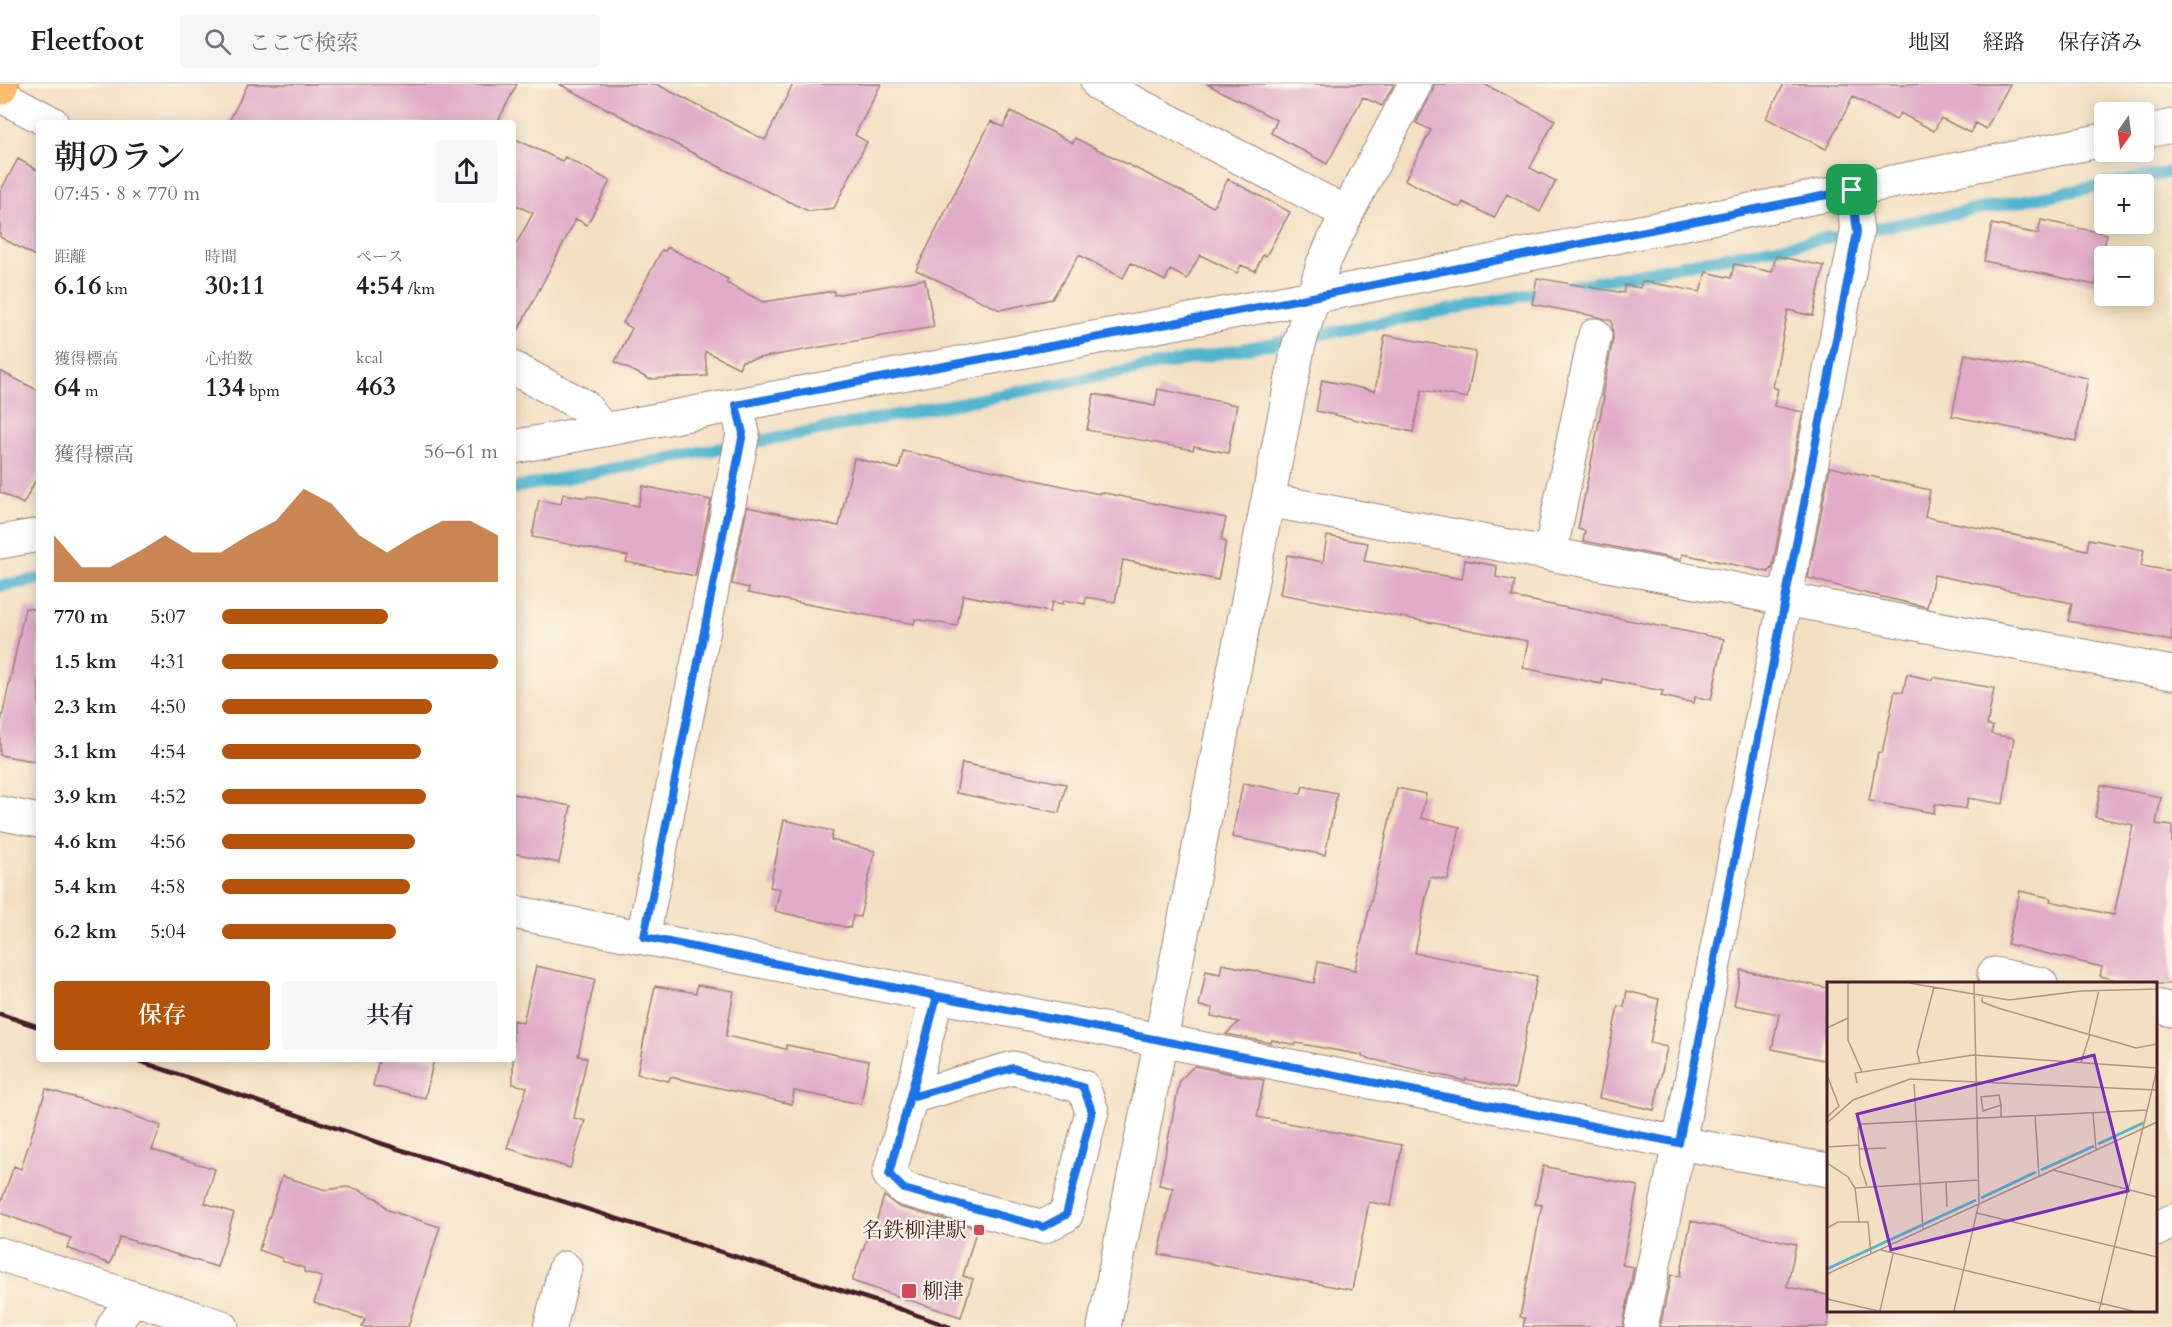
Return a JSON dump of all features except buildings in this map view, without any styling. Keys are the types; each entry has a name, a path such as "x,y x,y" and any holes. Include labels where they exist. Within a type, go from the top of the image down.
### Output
{"street":[{"path":"1098,84 1347,213"},
{"path":"1104,1327 1298,348 1323,264 1347,213 1416,84"},
{"path":"0,95 46,120"},
{"path":"2154,130 2172,126"},
{"path":"516,446 1312,297 2094,142"},
{"path":"1641,1327 1857,232 1852,190"},
{"path":"1550,554 1595,335"},
{"path":"516,370 584,406 603,430"},
{"path":"644,937 743,433 736,405"},
{"path":"1268,500 2172,673"},
{"path":"0,542 36,536"},
{"path":"0,813 36,820"},
{"path":"516,913 1679,1143 1827,1170"},
{"path":"1994,974 2032,982"},
{"path":"911,1097 1013,1068 1083,1087 1092,1111 1066,1215 1043,1227 904,1189 889,1174 937,996"},
{"path":"2157,1006 2172,1010"},
{"path":"2157,1229 2172,1221"},
{"path":"0,1254 222,1327"},
{"path":"550,1327 565,1268"},
{"path":"113,1327 132,1298"}],"waterway":[{"path":"2154,175 2172,172"},
{"path":"516,487 2094,187"},
{"path":"0,586 36,580"}],"railway":[{"path":"0,1014 36,1026"},
{"path":"142,1062 383,1144 950,1327"}],"place":[{"name":"名鉄柳津駅","path":"979,1230"},
{"name":"柳津","path":"909,1291"}],"route":[{"path":"1852,190 1312,297 736,405 743,433 644,937 937,996 889,1174 904,1189 1043,1227 1066,1215 1092,1111 1083,1087 1013,1068 911,1097 937,996 1679,1143 1857,232 1852,190"}]}
